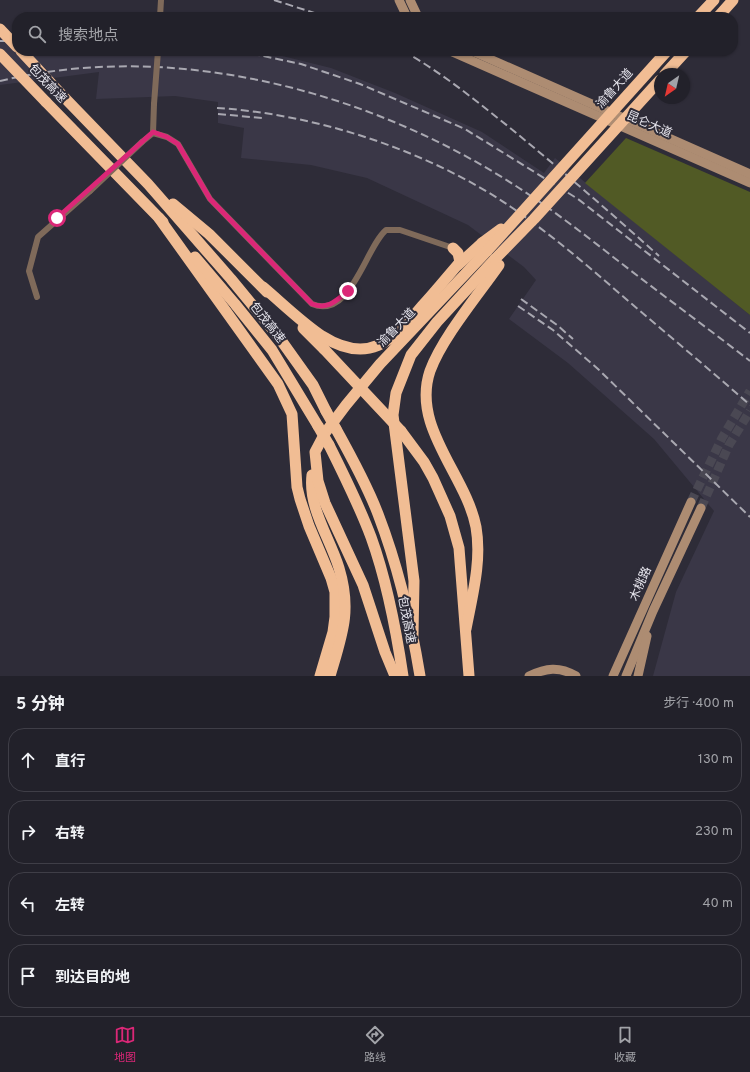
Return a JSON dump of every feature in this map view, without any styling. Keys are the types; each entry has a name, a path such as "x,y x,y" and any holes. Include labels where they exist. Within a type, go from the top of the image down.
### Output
{"highway":[{"path":"703,12 714,0"},
{"path":"722,12 733,0"},
{"path":"0,29 12,42"},
{"name":"包茂高速","path":"0,54 159,218 236,304 272,350 318,426 352,490 371,538 386,587 403,676"},
{"name":"包茂高速","path":"26,56 60,94 148,184 278,336 313,385 378,513 396,568 413,635 420,676"},
{"name":"渝鲁大道","path":"315,452 325,433 375,370 491,255 524,211 663,56"},
{"path":"670,68 681,56"},
{"path":"413,635 414,581 393,415 396,393 411,355 491,255 534,219 654,87"},
{"path":"148,184 209,234 263,287 401,431 424,462 450,516 459,548 469,676"},
{"path":"159,218 278,384 290,406 294,424 296,487 304,512 331,578 334,592 335,617 333,632 320,676"},
{"path":"452,248 473,250 491,255"},
{"path":"263,287 321,335 339,345 352,349 368,348 382,345 404,328 460,262 458,253 452,248"},
{"path":"454,268 473,250"},
{"path":"466,629 477,558 476,528 466,497 430,422 426,391 430,372 439,353 491,255"},
{"path":"315,452 312,481 314,500 321,524 338,567 346,608 344,627 330,676"},
{"path":"315,452 318,481 325,503 363,585 385,652 395,676"}],"street":[{"path":"160,12 161,0"},
{"path":"400,0 405,12"},
{"path":"410,0 416,12"},
{"path":"37,297 29,271 38,237 153,132 158,56"},
{"name":"昆仑大道","path":"461,56 750,183"},
{"path":"483,56 750,174"},
{"path":"153,132 167,137 178,144 210,199 312,304 320,307 334,303 354,284 378,240 386,230 400,230 452,248"},
{"name":"木桃路","path":"613,676 692,502"},
{"name":"木桃路","path":"626,676 653,611 701,508"},
{"path":"638,676 653,611"},
{"path":"529,676 544,669 568,671 576,676"}],"shaded area":[{"path":"0,34 12,34 12,56 282,56 331,68 395,93 482,132 544,173 555,158 750,315 750,676 653,676 676,592 714,511 654,439 568,363 509,319 536,280 524,267 468,225 367,178 311,165 241,158 244,128 218,123 218,102 175,96 96,99 99,72 0,85"}],"green space":[{"path":"626,138 750,192 750,315 585,183"}],"tunnel":[{"path":"691,502 722,438 750,391"},
{"path":"701,508 729,445 750,411"}],"railway":[{"path":"274,0 311,12"},
{"path":"0,41 12,41"},
{"path":"263,56 301,64 360,84 465,129 578,199 750,333"},
{"path":"412,56 444,77 509,127 659,256"},
{"path":"0,81 66,70 134,66 202,71 269,82 336,100 400,124 461,154 532,196 750,361"},
{"path":"217,108 293,118 332,127 408,153 479,187 511,207 570,252 750,405"},
{"path":"218,114 262,118"},
{"path":"521,299 557,325 573,339"},
{"path":"518,306 553,330 598,369 750,517"}],"route":[{"path":"57,218 90,191 153,132 167,137 178,144 210,199 312,304 320,307 327,306 334,303 348,291"}]}
